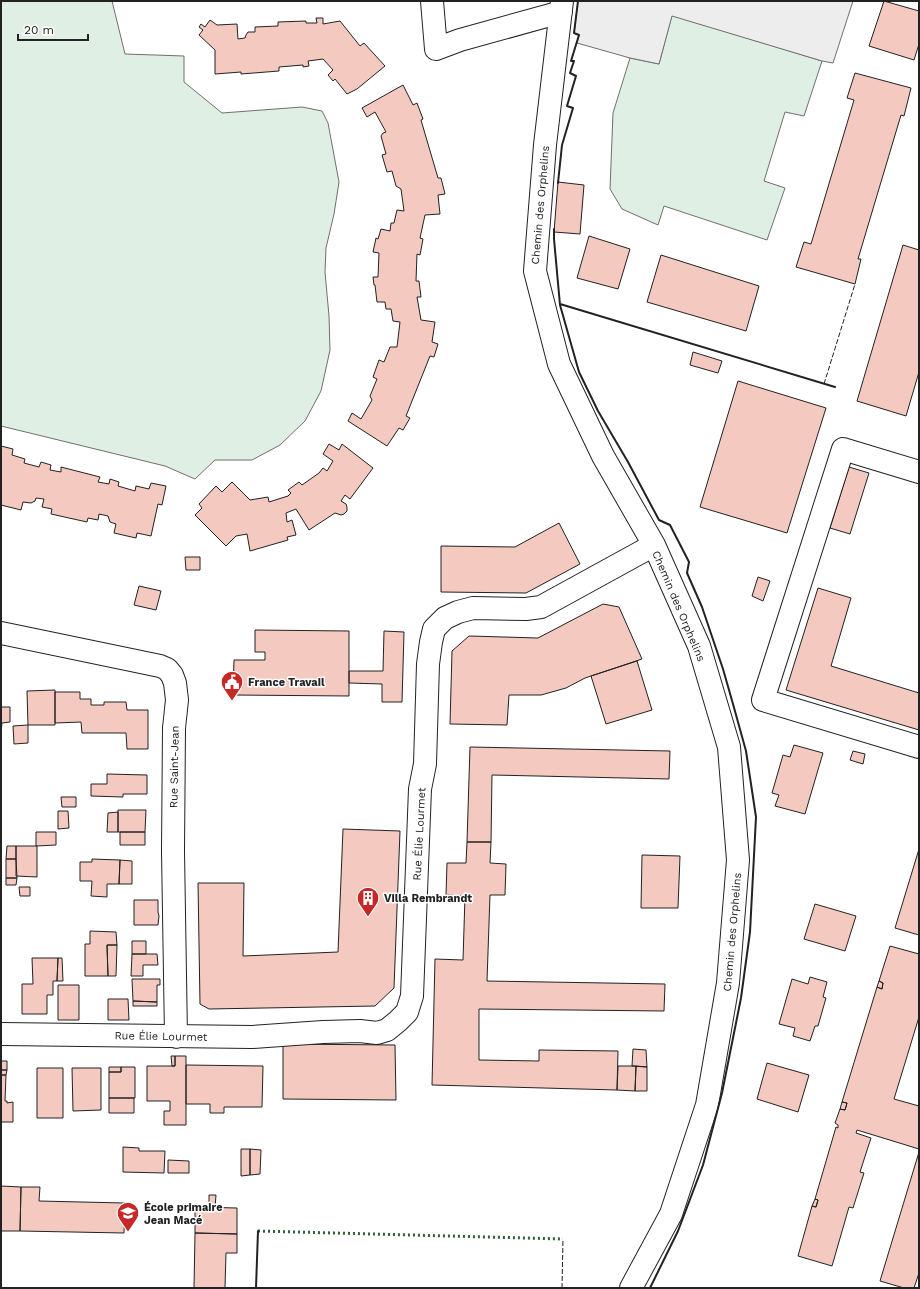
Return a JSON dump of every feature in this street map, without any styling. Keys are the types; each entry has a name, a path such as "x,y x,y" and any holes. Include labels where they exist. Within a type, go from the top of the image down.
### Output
{"street":[{"path":"432,1 436,49 562,6"},
{"name":"Chemin des Orphelins","path":"562,6 545,145 535,271 559,364 603,456 654,545 699,646 729,748 738,860 728,983 707,1105 671,1214 631,1288"},
{"path":"919,472 843,449 763,700 919,747"},
{"name":"Rue Élie Lourmet","path":"1,1034 252,1037 323,1032 360,1031 377,1033 387,1030 407,1012 412,996 420,789 425,764 428,664 434,629 445,618 472,608 526,609 541,607 654,545"},
{"name":"Rue Saint-Jean","path":"1,633 160,666 167,669 172,675 175,683 177,700 174,728 173,851 176,1037"}],"green space":[{"path":"1,1 112,1 125,54 184,56 184,82 222,113 302,107 322,111 328,123 339,182 334,214 326,248 325,272 330,350 321,391 305,421 280,445 252,460 215,460 195,479 165,466 1,426"},
{"path":"672,15 822,61 804,116 785,112 764,181 785,188 767,240 664,206 658,225 622,209 610,189 613,113 630,58 659,64"}],"shaded area":[{"path":"578,1 853,1 833,63 672,16 659,64 630,58 577,43 579,35 574,33"}],"building":[{"path":"884,1 919,11 919,44 914,60 869,46"},
{"path":"316,18 323,18 323,24 340,21 360,46 364,43 385,66 357,89 347,94 335,79 333,81 328,75 333,70 323,59 308,61 309,66 279,67 279,71 241,74 241,72 215,74 215,50 199,35 203,30 199,27 201,24 205,27 210,20 217,25 237,24 238,39 245,38 248,32 255,32 255,27 278,26 278,22 306,21 306,23 317,23"},
{"path":"855,73 911,88 904,116 901,115 858,259 861,259 855,284 796,267 804,242 811,244 854,100 847,98"},
{"path":"403,85 413,105 417,103 423,119 421,120 438,178 441,178 445,194 438,195 440,214 425,215 420,238 423,239 420,255 417,254 416,281 419,281 421,297 417,297 421,320 435,322 432,342 438,344 434,357 430,356 406,416 410,418 403,430 399,428 387,446 348,421 352,413 361,419 372,400 370,396 377,379 373,377 379,360 384,362 390,347 397,347 400,322 393,321 391,309 386,309 385,302 377,302 373,277 378,277 379,253 373,252 376,238 378,239 381,229 390,231 391,223 394,223 397,210 404,211 401,189 396,186 392,171 387,172 382,155 386,154 381,136 386,132 375,112 367,117 362,108"},
{"path":"558,182 584,185 580,234 554,232"},
{"path":"589,236 630,249 618,289 577,278"},
{"path":"903,245 919,250 919,372 906,416 857,401"},
{"path":"661,255 759,286 746,331 647,302"},
{"path":"693,352 722,361 718,373 690,365"},
{"path":"738,381 826,408 787,533 700,507"},
{"path":"329,444 339,450 342,444 373,468 350,499 345,495 341,501 346,504 347,507 347,511 344,514 341,515 335,513 309,530 296,509 286,513 287,522 292,520 296,535 287,537 288,540 250,551 247,534 236,536 226,546 195,515 202,508 199,504 216,486 222,492 232,482 250,500 268,497 269,502 288,496 291,493 288,490 299,482 302,485 319,473 323,468 327,471 333,461 323,454"},
{"path":"1,446 13,449 12,455 25,459 24,463 39,467 41,462 51,465 50,470 61,472 61,467 100,477 98,482 109,484 110,479 119,482 118,486 135,491 136,486 149,489 151,483 166,486 162,505 158,504 151,536 137,533 136,538 114,533 116,524 110,522 108,516 99,514 98,520 88,518 87,522 51,514 52,509 42,507 44,499 36,498 35,501 31,503 23,502 21,510 1,505"},
{"path":"849,467 869,473 850,534 830,528"},
{"path":"559,523 580,564 526,593 441,592 441,546 515,547"},
{"path":"185,557 200,557 200,570 186,570"},
{"path":"758,577 770,581 763,601 752,596"},
{"path":"139,586 161,591 156,610 134,605"},
{"path":"818,588 851,598 831,666 919,693 919,730 786,690"},
{"path":"603,604 619,607 642,659 585,678 566,688 541,695 509,695 507,725 450,724 452,651 469,636 538,638"},
{"path":"255,630 349,631 349,696 233,695 234,660 265,660 265,652 255,652"},
{"path":"384,631 404,632 402,702 382,702 382,684 349,683 349,671 383,671"},
{"path":"637,661 652,710 606,724 591,676"},
{"path":"55,690 55,725 28,725 27,691"},
{"path":"55,692 80,692 80,699 91,699 91,705 104,705 104,702 126,702 127,710 148,710 148,749 127,749 126,733 82,733 81,722 55,723"},
{"path":"1,707 10,707 10,722 2,723 1,732"},
{"path":"28,725 28,743 14,744 13,726"},
{"path":"794,745 823,753 805,814 775,806 779,795 772,793 783,755 790,757"},
{"path":"470,747 670,751 669,779 492,775 491,842 467,842"},
{"path":"853,751 865,754 863,764 850,760"},
{"path":"107,774 147,775 147,794 123,794 123,797 91,796 91,784 107,784"},
{"path":"61,797 76,797 76,807 62,807"},
{"path":"118,810 146,810 145,832 118,832"},
{"path":"58,811 68,811 69,828 58,829"},
{"path":"118,812 118,832 107,832 108,813"},
{"name":"Villa Rembrandt","path":"343,829 400,831 394,988 375,1006 209,1009 200,1004 198,883 244,883 243,956 338,952"},
{"path":"36,832 56,832 56,845 36,846"},
{"path":"120,832 145,832 145,845 120,845"},
{"path":"467,842 491,842 490,863 506,864 505,895 490,895 487,981 665,984 664,1011 479,1009 479,1060 539,1061 539,1050 618,1051 617,1090 432,1085 435,959 463,960 465,896 446,895 447,863 466,863"},
{"path":"7,846 16,846 16,859 6,859"},
{"path":"16,846 37,846 37,877 16,876"},
{"path":"919,849 919,935 895,928"},
{"path":"642,855 680,856 678,908 641,908"},
{"path":"6,859 16,859 17,878 6,878"},
{"path":"92,859 120,860 119,884 107,884 107,897 91,896 92,881 80,881 80,862 92,862"},
{"path":"120,860 132,861 132,884 119,884"},
{"path":"6,878 17,878 16,885 6,885"},
{"path":"19,887 30,887 30,896 20,896"},
{"path":"134,900 158,900 158,925 134,925"},
{"path":"815,904 856,916 845,951 804,939"},
{"path":"90,931 116,932 117,945 107,945 108,976 85,976 85,944 90,944"},
{"path":"132,941 146,941 146,954 132,954"},
{"path":"107,945 117,945 116,976 108,976"},
{"path":"890,946 919,954 919,1017 894,1099 919,1106 919,1149 857,1130 856,1133 871,1138 860,1172 864,1173 853,1208 849,1207 832,1266 798,1256 812,1206 816,1207 818,1200 815,1199 836,1127 838,1128 838,1125 835,1123 840,1109 845,1110 847,1103 842,1102 877,987 882,989 883,983 879,981"},
{"path":"132,954 157,954 158,965 143,965 143,976 131,976"},
{"path":"32,958 58,958 57,981 53,981 53,995 47,995 47,1014 22,1014 22,984 33,984"},
{"path":"58,958 62,958 63,981 57,981"},
{"path":"810,977 827,982 823,997 826,998 818,1026 815,1026 810,1041 793,1036 795,1028 779,1024 792,979 808,984"},
{"path":"132,979 160,979 160,985 157,985 157,1002 133,1001"},
{"path":"879,981 883,983 882,989 877,987"},
{"path":"58,985 79,985 79,1020 58,1020"},
{"path":"108,999 128,999 129,1020 108,1020"},
{"path":"133,1001 157,1002 157,1006 133,1006"},
{"path":"283,1044 395,1045 396,1100 283,1099"},
{"path":"633,1049 646,1050 647,1067 632,1066"},
{"path":"171,1056 175,1056 175,1066 172,1066"},
{"path":"175,1056 186,1056 186,1125 164,1125 164,1111 170,1111 170,1101 147,1101 147,1066 175,1066"},
{"path":"1,1061 7,1061 7,1070 1,1070"},
{"path":"767,1063 809,1075 798,1112 757,1099"},
{"path":"186,1065 263,1066 262,1107 224,1107 224,1113 210,1113 210,1104 186,1104"},
{"path":"618,1066 636,1066 635,1091 617,1090"},
{"path":"636,1066 647,1067 647,1091 635,1091"},
{"path":"109,1067 121,1067 121,1072 109,1072"},
{"path":"121,1067 135,1067 135,1098 109,1098 109,1072 121,1072"},
{"path":"37,1068 63,1068 63,1118 37,1118"},
{"path":"72,1068 101,1068 101,1110 73,1111"},
{"path":"1,1070 7,1070 6,1075 1,1075"},
{"path":"1,1075 6,1075 5,1101 7,1101 7,1103 13,1102 13,1122 1,1122"},
{"path":"109,1098 134,1098 134,1113 109,1113"},
{"path":"842,1102 847,1103 845,1110 840,1109"},
{"path":"123,1147 139,1148 139,1151 165,1151 164,1173 123,1172"},
{"path":"241,1149 250,1149 250,1175 241,1176"},
{"path":"250,1149 261,1150 260,1174 250,1175"},
{"path":"919,1152 919,1273 914,1288 904,1288 880,1281"},
{"path":"168,1160 189,1161 189,1173 168,1173"},
{"path":"1,1186 21,1187 20,1231 1,1231"},
{"path":"21,1187 40,1187 39,1201 125,1203 124,1233 20,1231"},
{"path":"209,1195 216,1195 215,1208 209,1208"},
{"path":"815,1199 818,1200 816,1207 812,1206"},
{"path":"195,1207 237,1208 237,1234 195,1233"},
{"path":"195,1233 237,1234 237,1253 226,1253 225,1288 194,1288"}],"hedge":[{"path":"258,1231 563,1239"}],"fence":[{"path":"824,384 855,284"},
{"path":"562,1288 563,1239"}],"wall":[{"path":"558,183 562,145 573,108 567,106 576,76 570,73 574,61 571,61 579,35 574,33 578,1"},
{"path":"554,229 560,305 579,372 598,411 628,462 659,520 670,525 689,562 687,573 702,607 723,669 746,751 756,817 750,932 741,998 722,1093 703,1165 678,1231 650,1288"},
{"path":"560,304 835,387"},
{"path":"256,1288 258,1231"}],"place":[{"name":"France Travail","path":"232,702"},
{"name":"Villa Rembrandt","path":"368,918"},
{"name":"École primaire Jean Macé","path":"128,1232"}]}
